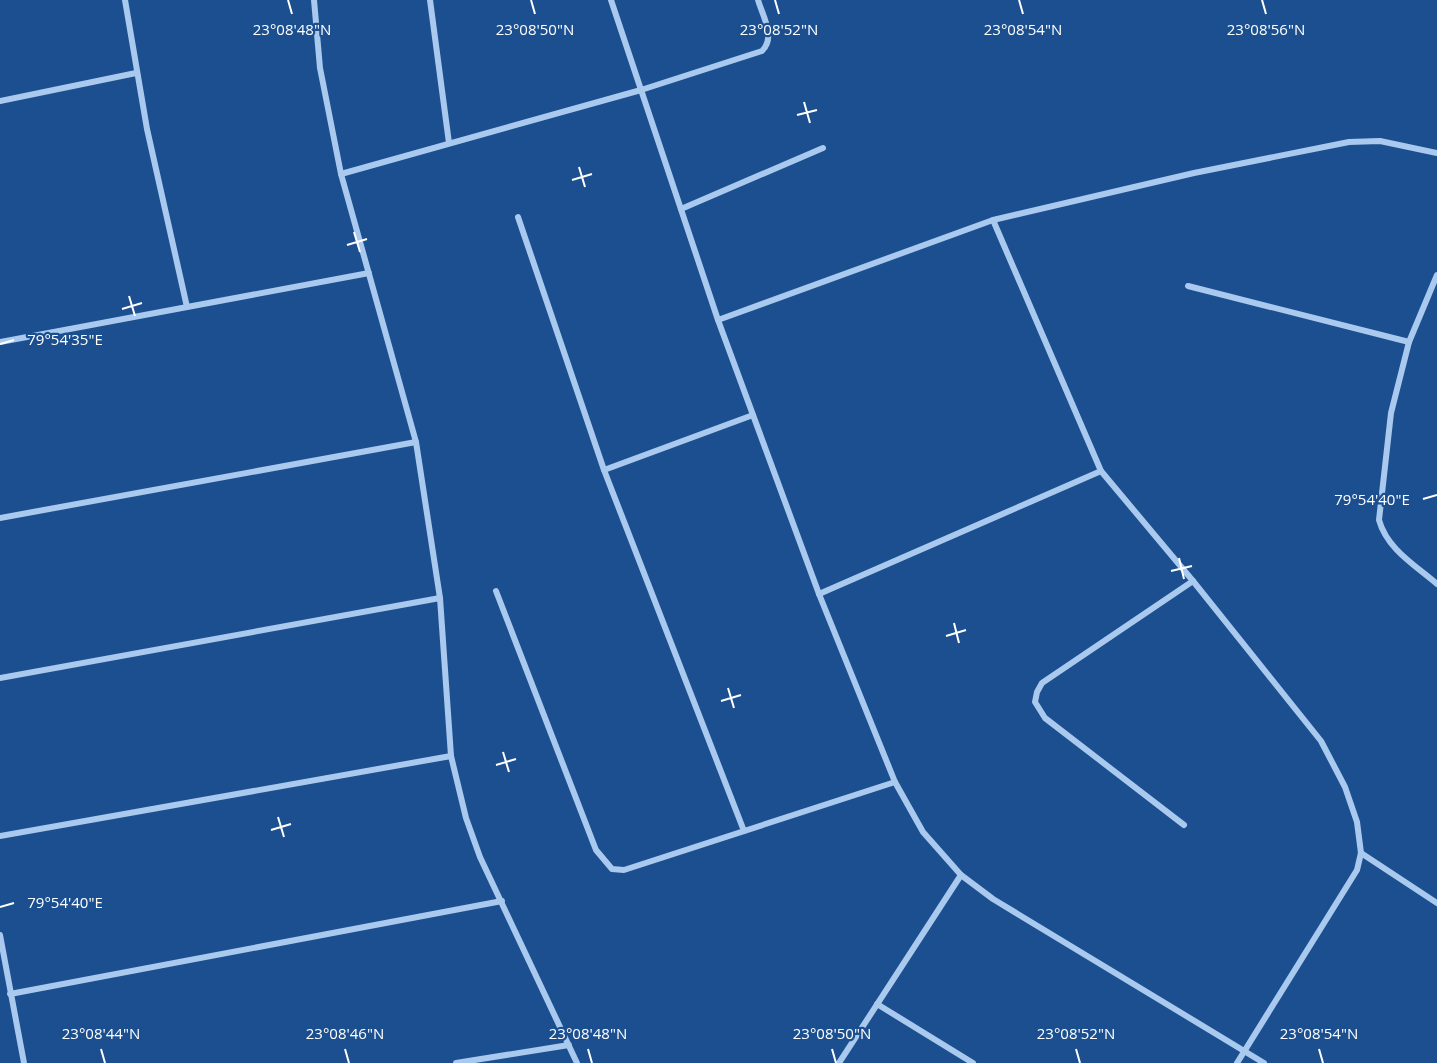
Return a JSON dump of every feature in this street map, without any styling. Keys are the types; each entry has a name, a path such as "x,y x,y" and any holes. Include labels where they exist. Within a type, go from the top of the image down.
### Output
{"street":[{"path":"125,0 136,73 187,307"},
{"path":"314,0 320,68 341,174 416,441 440,598 451,756 466,818 480,857 577,1063"},
{"path":"430,0 449,143"},
{"path":"611,0 718,320 819,594 895,782 924,831 961,875 993,899 1264,1063"},
{"path":"341,174 641,90 762,51 768,45 769,33 758,0"},
{"path":"0,101 136,73"},
{"path":"718,320 993,220 1194,173 1349,142 1380,141 1437,153"},
{"path":"681,209 823,148"},
{"path":"518,217 604,470 744,831"},
{"path":"993,220 1101,471 1193,581 1321,741 1345,787 1357,822 1361,853 1357,870 1238,1063"},
{"path":"0,342 369,273"},
{"path":"1437,275 1409,342 1391,413 1379,520 1383,533 1393,547 1437,584"},
{"path":"1188,286 1409,342"},
{"path":"604,470 753,416"},
{"path":"0,518 416,441"},
{"path":"819,594 1101,471"},
{"path":"1184,825 1045,718 1035,702 1036,692 1042,683 1193,581"},
{"path":"496,591 596,850 612,869 624,870 895,782"},
{"path":"0,678 440,598"},
{"path":"0,836 451,756"},
{"path":"1361,853 1437,903"},
{"path":"838,1063 961,875"},
{"path":"10,994 502,901"},
{"path":"0,934 24,1063"},
{"path":"877,1004 973,1063"},
{"path":"456,1063 569,1045"}]}
